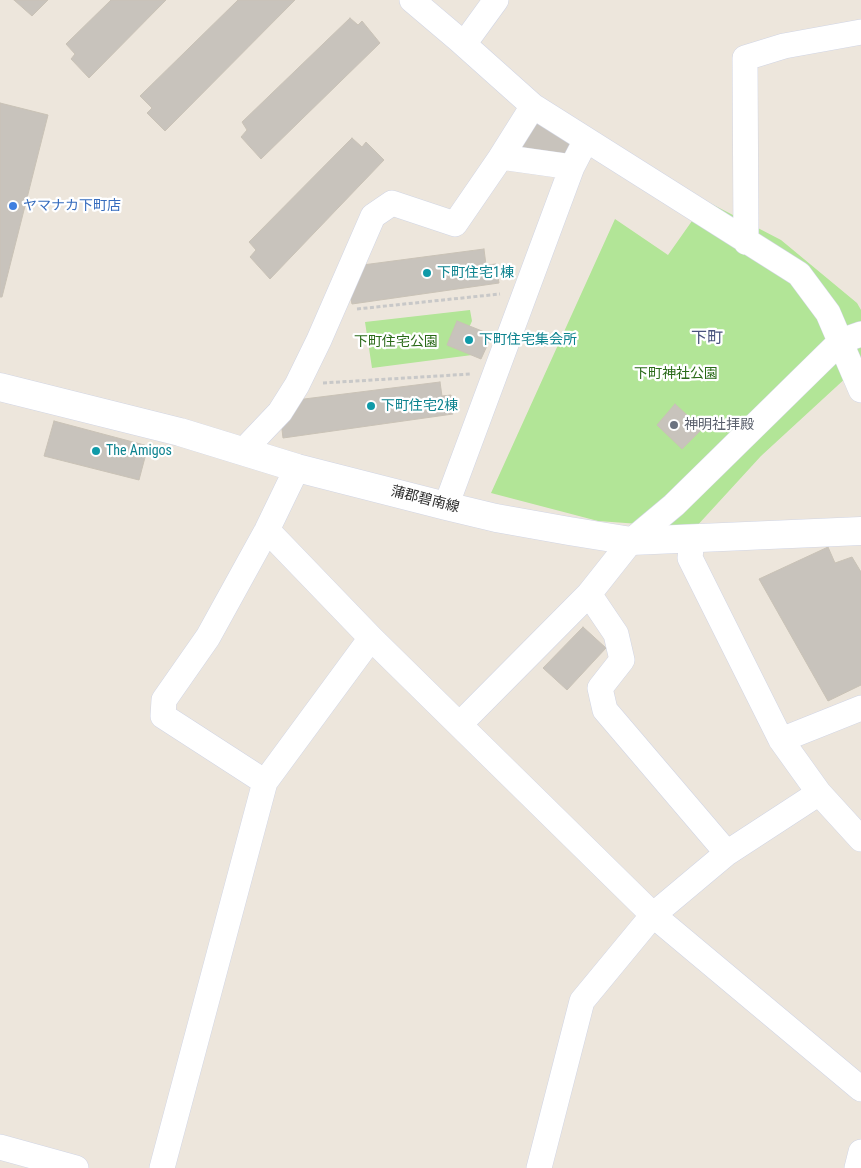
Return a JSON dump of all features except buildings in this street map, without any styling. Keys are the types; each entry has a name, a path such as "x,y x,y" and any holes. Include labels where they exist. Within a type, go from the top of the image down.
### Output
{"main road":[{"name":"蒲郡碧南線","path":"0,387 180,432 297,468 446,506 496,518 631,541 861,531"}],"street":[{"path":"412,0 534,106 799,274 828,313 851,338 861,390"},
{"path":"464,44 496,0"},
{"path":"746,242 745,58 784,46 861,32"},
{"path":"243,450 280,412 297,385 319,340 373,216 392,203 455,224 502,157 534,106"},
{"path":"446,506 494,372 572,166 586,140"},
{"path":"502,157 572,166"},
{"path":"460,724 589,594 631,541 674,505 851,338"},
{"path":"264,782 163,716 164,700 208,637 267,530 297,468"},
{"path":"267,530 371,638 653,915 861,1089"},
{"path":"692,539 690,558 781,740 819,793 861,839"},
{"path":"589,594 616,634 622,660 600,688 605,710 727,853"},
{"path":"162,1168 264,782 371,638"},
{"path":"781,740 861,708"},
{"path":"539,1168 582,1001 653,915 727,853 819,793"},
{"path":"0,1147 76,1168"},
{"path":"857,1168 861,1152"}],"path":[{"path":"330,312 526,291"},
{"path":"297,385 494,372"}],"green space":[{"name":"下町神社公園","path":"706,201 781,240 857,303 861,310 861,364 761,456 695,528 598,521 491,493 615,219 668,255"},
{"name":"下町住宅公園","path":"470,310 472,321 461,346 472,355 372,368 365,322"}],"place":[{"name":"ヤマナカ下町店","path":"13,206"},
{"name":"下町住宅1棟","path":"427,273"},
{"name":"下町住宅集会所","path":"469,340"},
{"name":"下町住宅2棟","path":"371,406"},
{"name":"神明社拝殿","path":"674,425"},
{"name":"The Amigos","path":"96,451"}],"district":[{"name":"下町","path":"707,339"}]}
